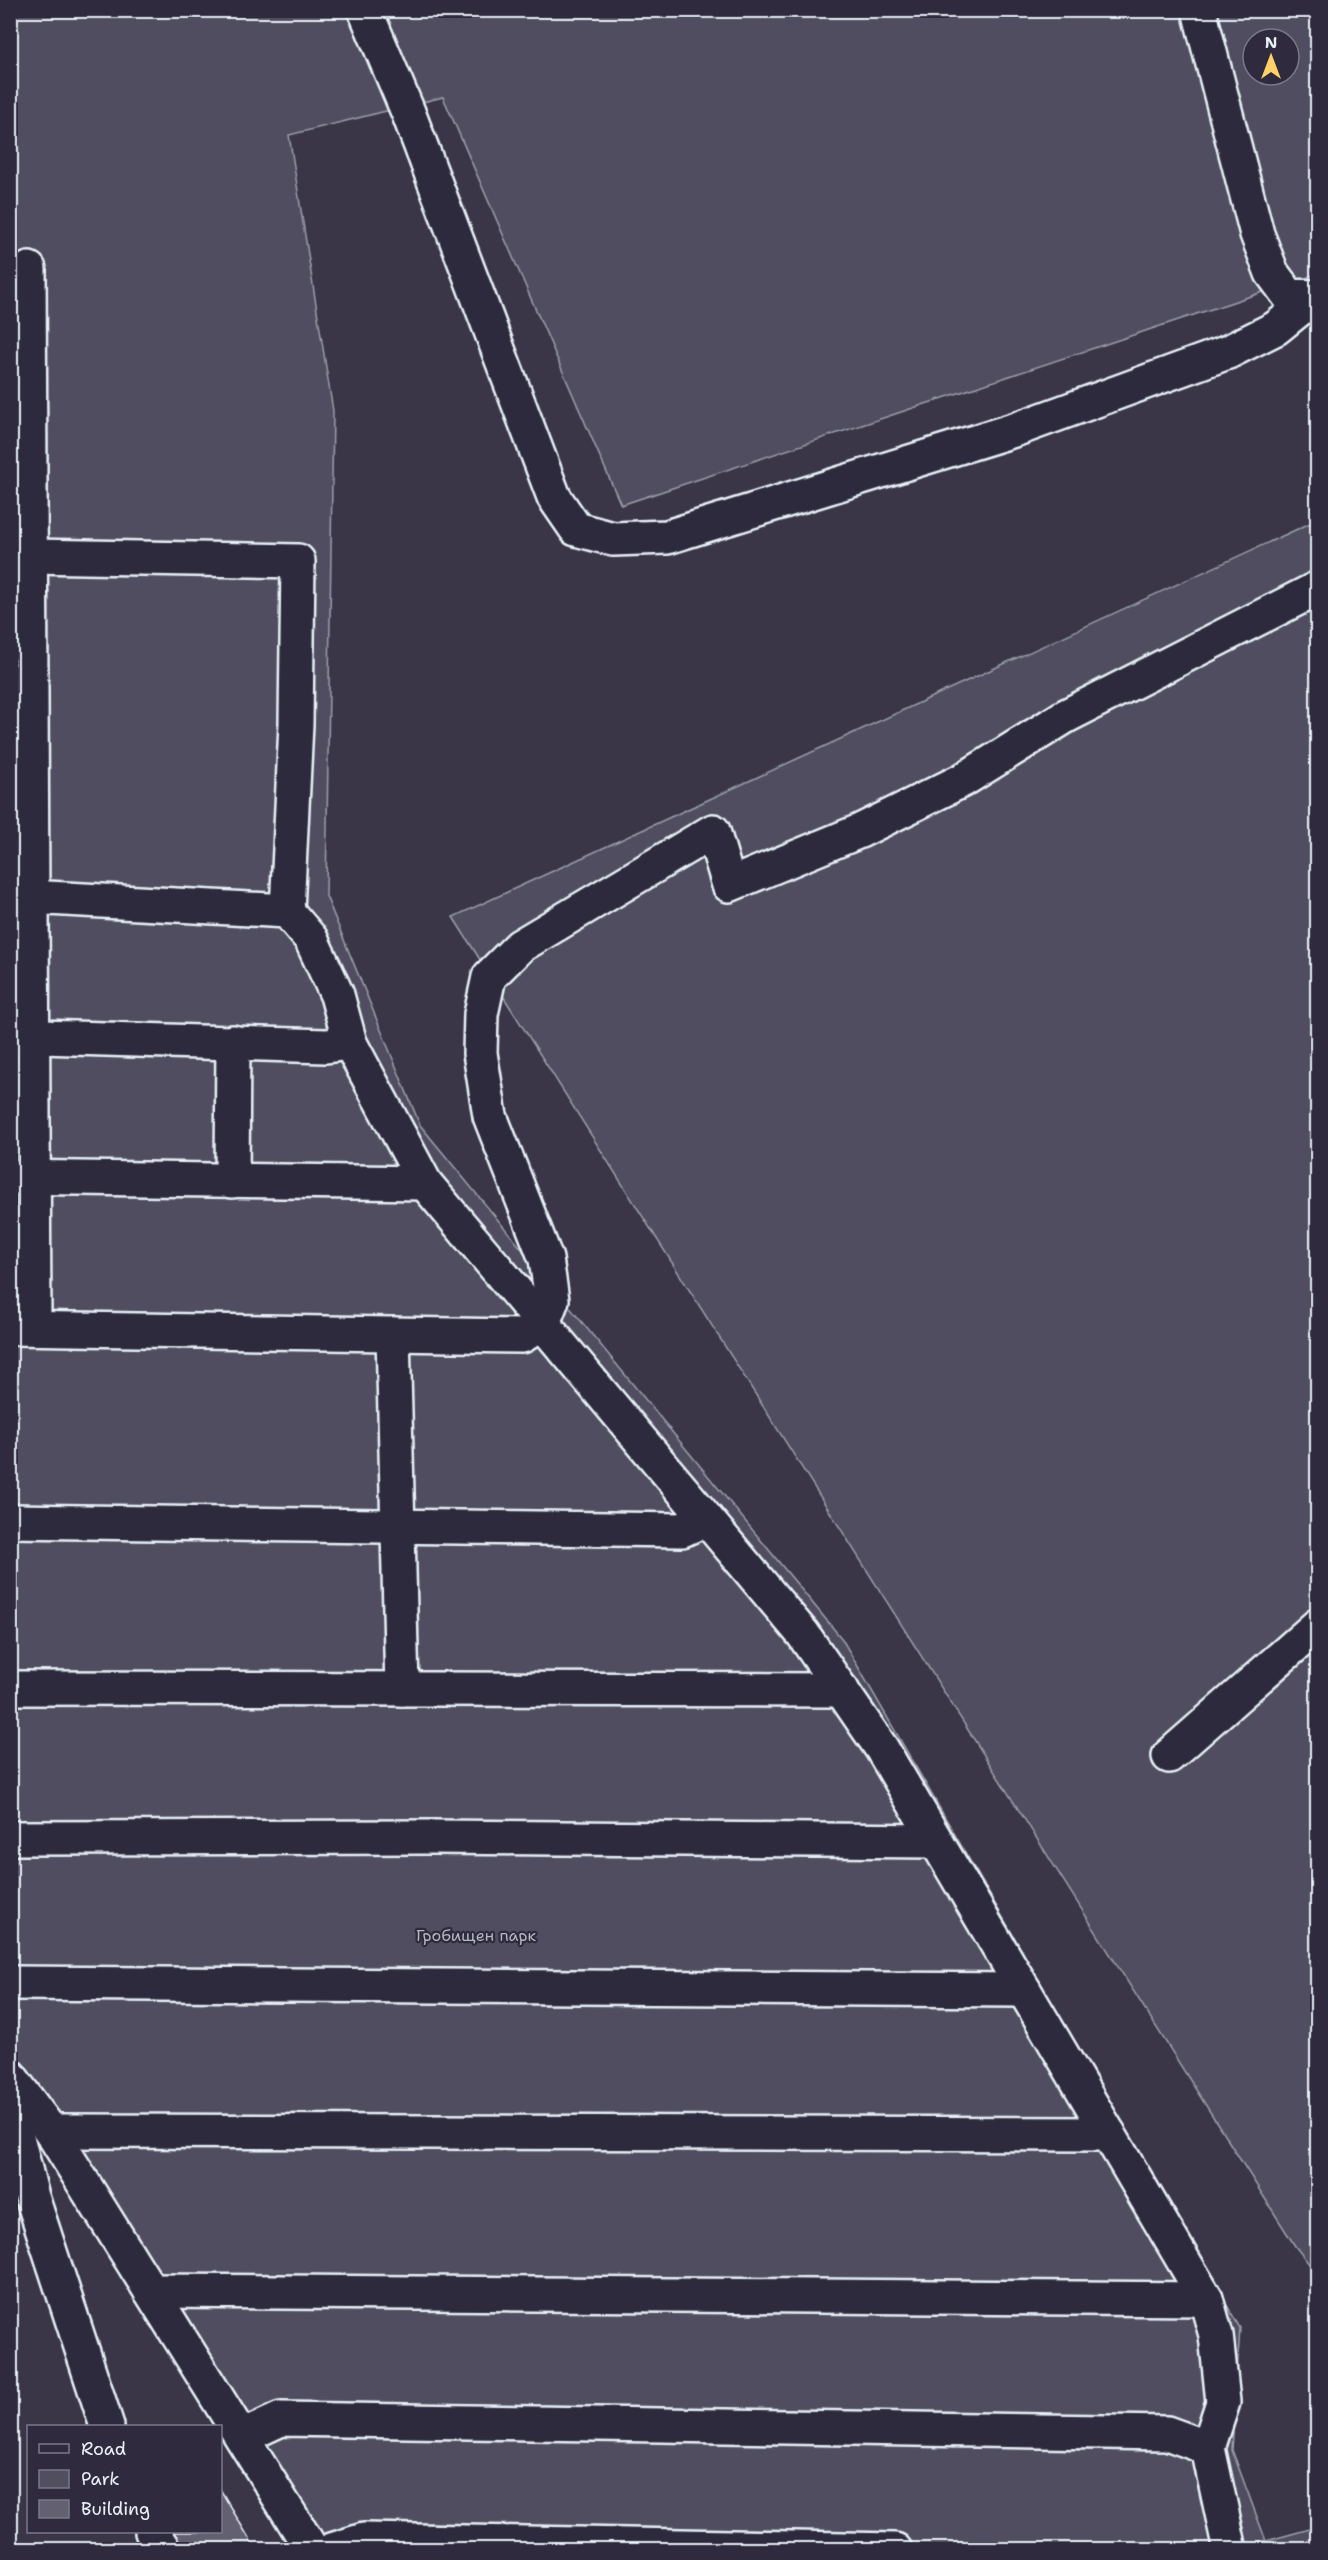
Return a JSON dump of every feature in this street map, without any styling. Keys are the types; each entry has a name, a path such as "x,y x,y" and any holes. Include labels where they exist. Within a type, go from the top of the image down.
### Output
{"street":[{"path":"365,10 412,123 554,497 576,529 613,539 667,537 1017,429 1228,352 1276,328 1315,297"},
{"path":"1199,10 1257,234 1272,273 1289,296 1315,297"},
{"path":"29,268 30,556 21,750 22,1328 522,1336 543,1323 552,1300 546,1259 490,1116 480,1053 481,1014 489,977 520,946 713,831 729,885 860,831 963,780 1066,716 1317,588"},
{"path":"30,556 298,561 296,724 288,911 311,939 337,995 350,1043 425,1183 803,1634 882,1749 1206,2299 1216,2335 1223,2402 1208,2448 1230,2550"},
{"path":"21,896 288,911"},
{"path":"21,1036 326,1046 350,1043"},
{"path":"232,1042 232,1180"},
{"path":"22,1178 425,1183"},
{"path":"393,1334 402,1689"},
{"path":"10,1521 682,1530 706,1519"},
{"path":"1169,1756 1317,1625"},
{"path":"10,1688 842,1690"},
{"path":"10,1838 432,1837 936,1841"},
{"path":"10,1983 1024,1990"},
{"path":"10,2076 51,2131 312,2550"},
{"path":"10,2109 32,2197 105,2425"},
{"path":"51,2131 1108,2134"},
{"path":"151,2291 1206,2299"},
{"path":"242,2437 281,2419 1167,2433 1208,2448"},
{"path":"153,2533 165,2550"},
{"path":"332,2550 364,2540 895,2550"}],"green space":[{"name":"Гробищен парк","path":"10,11 1317,11 1317,274 621,505 443,97 289,135 333,411 326,896 420,1125 842,1639 1240,2328 1232,2450 1266,2541 1317,2527 1317,2549 312,2549 11,2076"},
{"path":"1317,520 1317,2274 1295,2246 453,917"}],"building":[{"path":"222,2492 256,2550 181,2550 171,2533 222,2533"}]}
